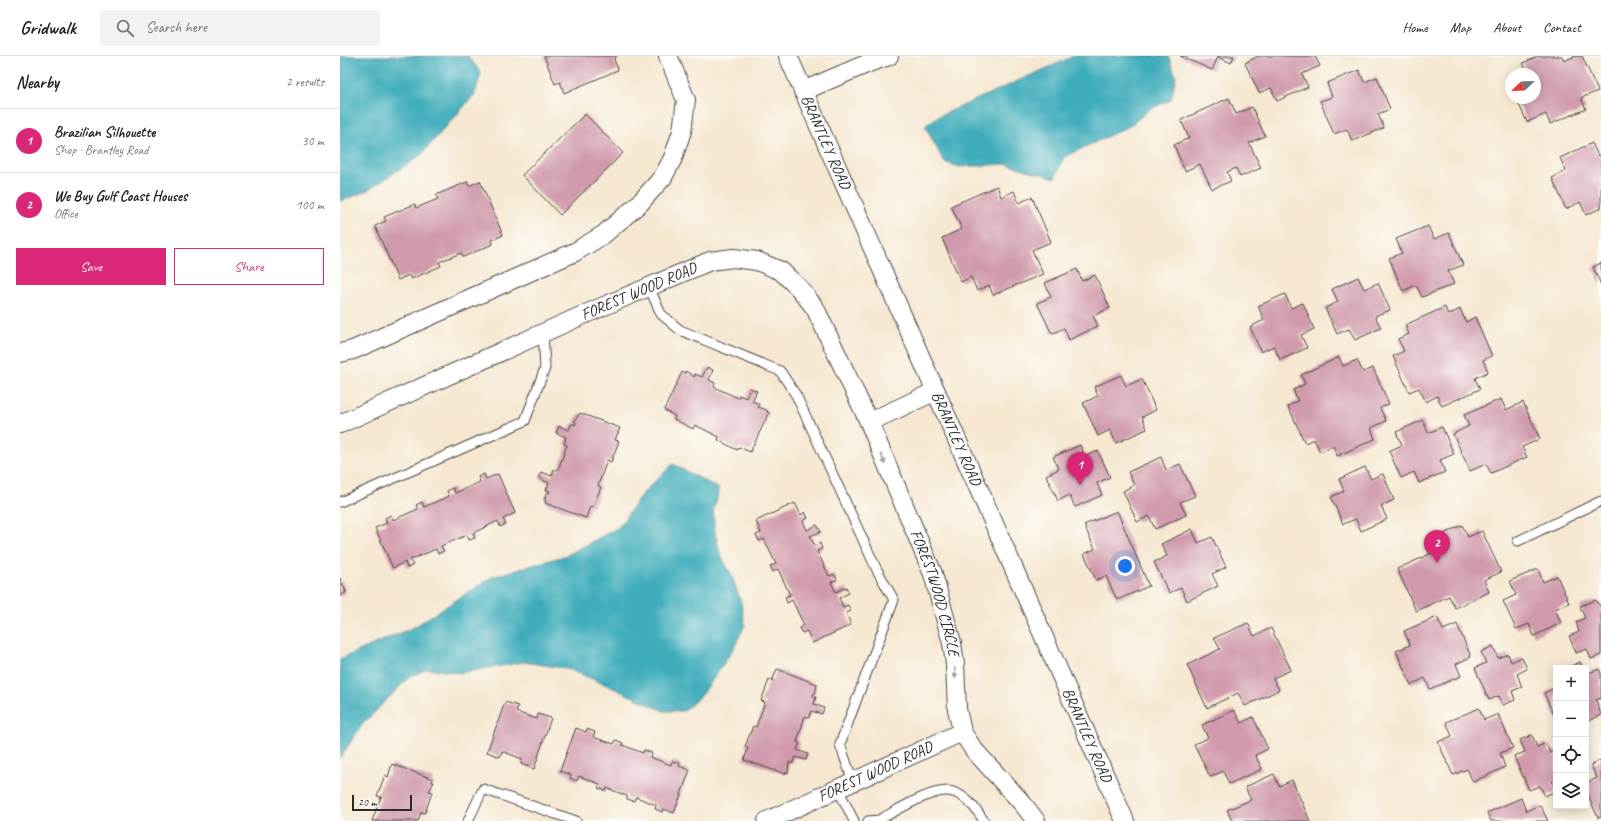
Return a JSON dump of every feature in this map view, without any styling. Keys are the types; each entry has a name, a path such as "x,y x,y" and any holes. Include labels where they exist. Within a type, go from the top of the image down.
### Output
{"street":[{"path":"340,353 353,350 575,252 603,235 639,204 663,177 672,158 685,115 686,100 668,56"},
{"name":"BRANTLEY ROAD","path":"788,56 1125,821"},
{"path":"804,91 888,56"},
{"name":"FOREST WOOD ROAD","path":"340,424 710,260 732,258 757,261 781,272 800,289 815,308 868,422"},
{"path":"868,422 936,392"},
{"name":"FORESTWOOD CIRCLE","path":"868,422 933,574 952,643 955,664 957,709 962,732 974,750 1023,804 1036,821"},
{"name":"FOREST WOOD ROAD","path":"767,821 962,732"}],"lane":[{"path":"649,287 661,314 680,330 780,371 796,395 877,570 894,600 840,744 845,785 854,821"},
{"path":"340,502 525,421 545,368 543,333"},
{"path":"1518,540 1601,501"},
{"path":"468,821 483,789 576,821"},
{"path":"868,821 879,820 937,792 953,792 973,804 984,821"}],"water":[{"path":"340,56 468,56 481,73 475,94 420,156 370,189 340,201"},
{"path":"1074,56 1168,56 1176,76 1171,100 1151,108 1130,126 1064,157 1055,178 1006,164 959,167 944,162 925,126 937,117"},
{"path":"673,464 718,488 719,494 713,510 715,532 720,554 731,574 741,602 745,625 734,648 703,694 684,711 664,711 565,668 523,662 460,673 428,669 410,676 362,725 340,758 340,659 414,627 492,577 567,555 619,527 641,495"}],"building":[{"path":"544,56 617,56 614,59 618,70 564,93 560,82 555,84"},
{"path":"1180,56 1234,56 1231,63 1218,57 1212,70"},
{"path":"1258,56 1315,56 1320,66 1302,74 1308,87 1277,101 1271,88 1259,93 1245,63"},
{"path":"1539,56 1562,56 1564,61 1575,56 1582,56 1598,91 1581,98 1586,109 1550,124 1546,114 1527,122 1519,104 1541,104 1541,68 1525,68 1523,63"},
{"path":"1359,70 1364,82 1377,77 1390,109 1378,114 1384,128 1352,141 1347,129 1334,134 1320,101 1332,97 1327,83"},
{"path":"1229,98 1236,114 1252,107 1265,136 1249,143 1261,168 1240,177 1236,168 1227,172 1231,181 1212,189 1200,164 1185,171 1174,145 1189,138 1181,120"},
{"path":"585,114 623,153 560,215 522,175"},
{"path":"1592,143 1598,156 1601,155 1601,208 1586,215 1580,202 1566,209 1552,178 1566,171 1560,158"},
{"path":"480,181 503,235 492,240 493,244 463,257 461,253 439,262 441,266 411,279 409,275 398,280 375,226 386,221 384,217 415,204 416,208 438,199 436,195 467,182 469,186"},
{"path":"997,186 1001,197 1014,191 1019,203 1032,197 1051,242 1032,250 1043,274 993,295 989,285 977,291 971,277 961,282 942,238 962,229 951,206"},
{"path":"1428,226 1434,239 1449,233 1463,265 1448,271 1454,284 1422,297 1416,285 1403,291 1389,258 1402,253 1396,239"},
{"path":"1601,263 1601,285 1593,267"},
{"path":"1077,269 1082,281 1095,275 1110,308 1093,316 1098,326 1069,340 1064,328 1052,334 1037,303 1051,297 1045,283"},
{"path":"1358,277 1364,289 1378,283 1390,310 1375,316 1381,328 1355,340 1349,329 1337,334 1325,308 1338,302 1332,289"},
{"path":"1285,294 1291,308 1303,303 1314,329 1301,335 1307,348 1280,360 1274,346 1261,352 1250,327 1264,320 1258,306"},
{"path":"1445,307 1448,315 1460,309 1466,322 1475,317 1492,356 1483,360 1488,372 1475,378 1480,389 1442,406 1437,396 1426,402 1419,388 1409,392 1393,356 1404,351 1398,339 1409,334 1405,325"},
{"path":"1339,357 1343,366 1357,360 1363,372 1373,368 1389,404 1380,408 1386,421 1371,428 1375,439 1337,456 1333,446 1320,452 1314,439 1305,443 1288,406 1298,401 1293,390 1305,384 1301,375"},
{"path":"707,367 713,370 709,380 715,383 714,387 738,398 739,395 746,398 750,388 757,391 752,401 759,404 758,407 767,410 769,413 750,452 739,447 737,450 718,440 719,437 695,425 693,429 674,419 675,416 664,410 682,372 685,373 686,371 694,377 695,374 702,377"},
{"path":"1121,375 1126,386 1142,379 1156,410 1142,417 1147,429 1116,443 1110,430 1098,436 1083,403 1098,396 1094,387"},
{"path":"1501,399 1506,410 1523,402 1540,439 1522,447 1527,457 1491,473 1486,464 1470,471 1453,434 1469,426 1464,415"},
{"path":"580,413 620,428 615,440 619,441 611,462 607,460 598,486 601,487 593,507 590,506 586,518 545,503 546,500 544,499 550,491 546,490 549,483 539,478 541,472 552,476 554,469 558,470 567,445 564,444 566,437 556,433 559,426 569,430 572,423 575,425 576,422 574,421"},
{"path":"1423,420 1428,433 1442,427 1454,454 1440,460 1445,472 1419,483 1414,472 1401,478 1389,451 1402,445 1396,432"},
{"path":"1080,445 1085,456 1098,451 1110,477 1097,483 1102,495 1075,507 1069,495 1058,501 1046,475 1059,469 1053,457"},
{"path":"1161,457 1166,470 1180,464 1195,496 1180,502 1186,515 1155,529 1149,516 1137,522 1123,491 1134,485 1128,472"},
{"path":"1365,467 1371,479 1383,474 1394,500 1381,506 1387,519 1361,531 1356,519 1343,524 1331,497 1344,491 1339,479"},
{"path":"484,474 486,479 498,474 515,513 503,519 506,524 500,527 498,521 473,533 475,538 469,540 467,535 441,546 444,551 438,554 436,549 410,560 413,565 407,568 405,562 393,568 375,528 387,523 385,518 391,515 393,520 418,509 416,505 422,502 424,507 449,496 447,491 453,488 455,493 480,482 478,477"},
{"path":"795,503 801,515 805,512 808,518 803,521 807,530 817,525 821,532 810,536 815,546 820,543 822,549 817,551 829,576 834,574 837,580 831,582 836,592 846,587 849,593 839,598 843,607 848,605 851,611 846,613 851,625 812,643 807,631 802,633 799,628 804,625 792,600 787,603 785,597 790,595 778,569 773,572 770,566 776,564 764,539 759,541 756,535 761,533 756,521"},
{"path":"1117,511 1149,586 1117,600 1106,576 1096,580 1084,554 1095,549 1084,525"},
{"path":"1462,525 1468,537 1482,531 1501,572 1484,580 1489,592 1455,608 1449,596 1416,611 1397,569 1430,554 1425,543"},
{"path":"1192,529 1198,543 1212,537 1226,567 1212,574 1218,586 1187,601 1181,588 1169,593 1154,562 1167,556 1161,544"},
{"path":"1538,569 1543,582 1557,576 1569,603 1555,609 1561,623 1534,636 1529,624 1516,629 1503,601 1516,595 1510,581"},
{"path":"340,578 346,592 340,597"},
{"path":"1596,600 1601,608 1601,655 1591,659 1587,649 1576,653 1569,636 1579,632 1576,622 1585,618 1580,606"},
{"path":"1437,617 1443,630 1457,624 1471,657 1456,664 1461,676 1430,689 1425,678 1411,685 1396,651 1410,645 1404,631"},
{"path":"1248,623 1254,636 1271,628 1291,670 1273,678 1279,690 1245,706 1238,693 1207,708 1187,665 1220,649 1214,638"},
{"path":"1493,646 1498,658 1508,654 1511,662 1522,657 1527,669 1517,674 1522,687 1512,691 1515,700 1503,705 1499,696 1489,700 1475,668 1486,663 1481,652"},
{"path":"1580,662 1582,665 1574,665"},
{"path":"777,669 817,684 815,694 814,693 813,696 816,697 814,704 824,708 822,714 811,711 809,718 805,716 797,742 800,743 797,750 808,754 806,760 795,757 792,764 789,762 788,773 786,772 785,774 744,760 748,748 745,747 753,726 756,727 765,702 761,701 769,680 772,681"},
{"path":"1599,669 1601,673 1601,698 1596,700 1601,715 1589,721 1589,701 1589,673"},
{"path":"1553,688 1553,713 1544,693"},
{"path":"505,702 518,706 516,712 537,719 538,714 551,718 534,769 521,764 522,759 502,751 500,757 487,752"},
{"path":"1479,708 1484,720 1498,714 1513,748 1500,753 1505,767 1473,782 1467,769 1453,775 1438,742 1452,736 1446,722"},
{"path":"1234,710 1241,723 1253,717 1268,749 1255,755 1262,769 1229,784 1223,771 1210,777 1194,744 1208,738 1202,725"},
{"path":"576,728 586,732 587,729 595,732 593,737 614,744 616,740 623,743 622,745 643,753 644,750 652,753 650,757 671,765 672,761 680,763 679,766 690,770 674,813 664,809 662,812 655,809 656,805 636,797 634,801 627,799 627,796 607,788 606,791 598,788 600,784 579,776 577,781 570,778 571,775 560,771"},
{"path":"1532,735 1537,747 1546,743 1550,753 1553,752 1553,792 1545,796 1540,786 1529,790 1514,756 1525,752 1520,740"},
{"path":"1601,760 1601,817 1598,818 1589,797 1589,782 1597,778 1591,765"},
{"path":"392,764 433,779 432,782 434,782 429,791 432,792 425,813 421,812 418,821 372,821 381,797 377,796 385,775 388,777"},
{"path":"1274,774 1279,786 1292,780 1310,821 1232,821 1227,810 1251,800 1245,787"},
{"path":"1521,798 1526,811 1540,805 1548,821 1491,821 1487,813"}],"place":[{"name":"Brazilian Silhouette","path":"1080,485"},
{"name":"We Buy Gulf Coast Houses","path":"1437,563"}]}
